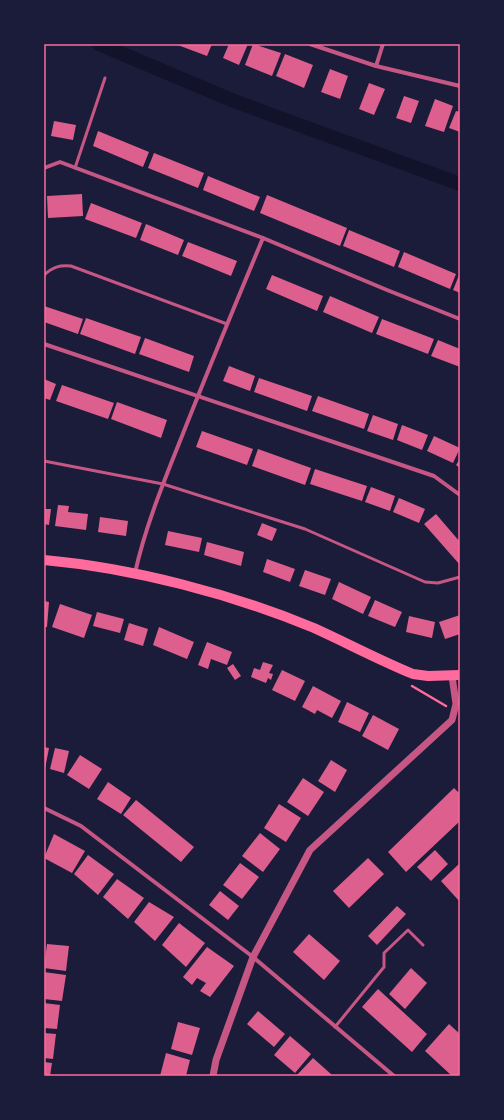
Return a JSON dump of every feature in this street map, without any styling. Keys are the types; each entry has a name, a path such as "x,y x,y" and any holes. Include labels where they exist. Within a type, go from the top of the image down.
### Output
{"main road":[{"path":"44,560 135,574 210,593 266,610 314,629 413,674 428,676 456,676"}],"street":[{"path":"310,44 376,66 460,86"},
{"path":"376,66 383,44"},
{"path":"44,168 60,162 264,238 460,319"},
{"path":"135,574 143,544 163,484 227,324 264,238"},
{"path":"44,344 434,476 460,494"},
{"path":"213,1076 216,1060 253,957 310,850 452,720 458,711 456,676"},
{"path":"44,808 81,826 253,957 394,1076"}],"lane":[{"path":"75,168 105,78"},
{"path":"44,275 53,267 62,265 71,266 227,324"},
{"path":"44,461 163,484 305,529 426,582 438,583 460,577"},
{"path":"335,1027 384,967 384,953 408,930 423,944"}],"path":[{"path":"410,685 446,706"}],"building":[{"path":"175,44 212,44 207,56"},
{"path":"229,44 248,44 239,65 223,58"},
{"path":"253,44 281,53 272,76 245,65"},
{"path":"285,54 313,65 304,88 276,76"},
{"path":"330,69 348,76 340,99 321,92"},
{"path":"369,83 385,89 374,115 359,109"},
{"path":"404,96 419,101 411,123 396,118"},
{"path":"435,99 453,106 444,132 425,126"},
{"path":"456,111 460,112 460,132 449,128"},
{"path":"54,121 76,125 73,140 51,136"},
{"path":"98,131 149,152 143,167 93,146"},
{"path":"154,153 204,173 198,188 148,168"},
{"path":"208,176 260,197 254,211 203,190"},
{"path":"82,194 83,216 48,218 47,196"},
{"path":"267,195 347,228 340,246 260,213"},
{"path":"91,203 142,223 136,238 85,219"},
{"path":"146,224 184,240 178,255 140,240"},
{"path":"349,230 400,251 394,267 343,246"},
{"path":"188,242 237,261 231,276 182,256"},
{"path":"404,252 456,274 450,289 398,267"},
{"path":"460,273 460,293 453,290"},
{"path":"272,275 323,296 317,311 266,289"},
{"path":"330,296 379,317 372,333 323,312"},
{"path":"44,306 83,319 78,334 44,322"},
{"path":"86,318 141,337 135,354 80,334"},
{"path":"382,319 434,339 428,354 376,334"},
{"path":"145,338 194,356 189,372 139,354"},
{"path":"438,340 460,349 460,367 431,356"},
{"path":"229,366 255,376 250,391 223,381"},
{"path":"259,378 312,396 307,411 254,392"},
{"path":"44,379 56,384 50,400 44,398"},
{"path":"62,385 114,403 108,419 56,401"},
{"path":"318,396 369,414 364,429 312,411"},
{"path":"117,402 167,420 161,438 111,419"},
{"path":"373,415 398,424 393,440 367,431"},
{"path":"402,425 428,435 422,450 397,440"},
{"path":"202,431 253,449 247,465 196,447"},
{"path":"434,436 460,448 453,463 427,451"},
{"path":"258,449 311,468 305,485 252,466"},
{"path":"460,459 460,468 456,465"},
{"path":"315,469 367,486 362,501 310,484"},
{"path":"371,487 395,496 390,511 365,502"},
{"path":"399,498 425,509 419,523 393,512"},
{"path":"58,505 69,506 68,512 88,514 86,530 55,526"},
{"path":"44,509 51,509 49,525 44,524"},
{"path":"436,514 460,542 460,565 424,524"},
{"path":"100,517 128,521 126,536 98,532"},
{"path":"262,523 277,529 272,541 257,535"},
{"path":"168,531 202,538 199,552 165,545"},
{"path":"207,542 244,552 241,566 204,555"},
{"path":"267,559 295,569 290,582 263,572"},
{"path":"305,570 331,579 325,595 299,586"},
{"path":"339,582 371,597 363,614 332,599"},
{"path":"375,600 402,612 395,627 368,616"},
{"path":"44,601 49,602 47,627 44,627"},
{"path":"60,604 92,615 84,638 52,627"},
{"path":"97,612 124,619 120,633 93,626"},
{"path":"460,615 460,634 445,639 439,622"},
{"path":"409,616 435,622 432,638 406,632"},
{"path":"129,623 148,629 143,646 124,640"},
{"path":"159,627 194,642 187,659 153,645"},
{"path":"207,642 232,652 227,665 211,659 208,669 198,665"},
{"path":"263,662 273,665 269,673 273,674 271,680 268,678 266,683 251,677 254,668 260,670"},
{"path":"233,664 241,676 235,680 227,668"},
{"path":"282,670 305,681 295,701 272,690"},
{"path":"313,686 341,701 332,718 317,710 315,714 302,707"},
{"path":"347,702 369,713 360,732 338,722"},
{"path":"373,715 399,729 388,750 362,736"},
{"path":"44,747 49,748 45,769 44,769"},
{"path":"55,748 69,751 64,773 50,769"},
{"path":"80,755 102,769 89,789 67,775"},
{"path":"331,760 347,770 335,792 318,781"},
{"path":"303,778 324,792 308,816 287,802"},
{"path":"108,782 131,798 121,814 97,799"},
{"path":"454,788 460,794 460,821 406,872 388,852"},
{"path":"136,800 194,847 181,862 123,815"},
{"path":"279,804 301,818 286,842 264,828"},
{"path":"260,833 280,849 263,872 242,856"},
{"path":"54,834 85,851 72,873 44,858"},
{"path":"435,850 448,864 431,881 417,867"},
{"path":"88,855 114,874 98,895 74,874"},
{"path":"368,858 384,874 349,908 333,891"},
{"path":"240,863 259,877 242,899 223,885"},
{"path":"460,863 460,902 441,881"},
{"path":"117,879 144,898 128,919 103,897"},
{"path":"220,891 239,906 228,920 209,905"},
{"path":"149,902 174,917 155,941 134,922"},
{"path":"397,906 406,914 377,945 368,936"},
{"path":"179,923 205,943 186,967 162,945"},
{"path":"309,934 340,961 324,980 293,952"},
{"path":"47,944 69,946 66,971 44,968"},
{"path":"207,947 234,966 210,997 200,991 206,983 197,978 192,985 183,977"},
{"path":"411,968 427,983 405,1009 389,994"},
{"path":"44,972 66,975 62,1001 44,999"},
{"path":"378,989 427,1034 412,1052 362,1007"},
{"path":"44,1003 60,1005 57,1029 44,1028"},
{"path":"258,1011 285,1034 274,1047 247,1024"},
{"path":"178,1022 200,1028 192,1055 171,1049"},
{"path":"449,1024 460,1034 460,1076 452,1076 425,1051"},
{"path":"44,1033 56,1034 53,1059 44,1058"},
{"path":"290,1036 311,1054 295,1073 274,1055"},
{"path":"166,1053 190,1060 186,1076 160,1076"},
{"path":"313,1058 332,1075 297,1075"},
{"path":"44,1062 52,1063 50,1076 44,1076"}],"waterway":[{"path":"99,44 234,101 460,184"}]}
